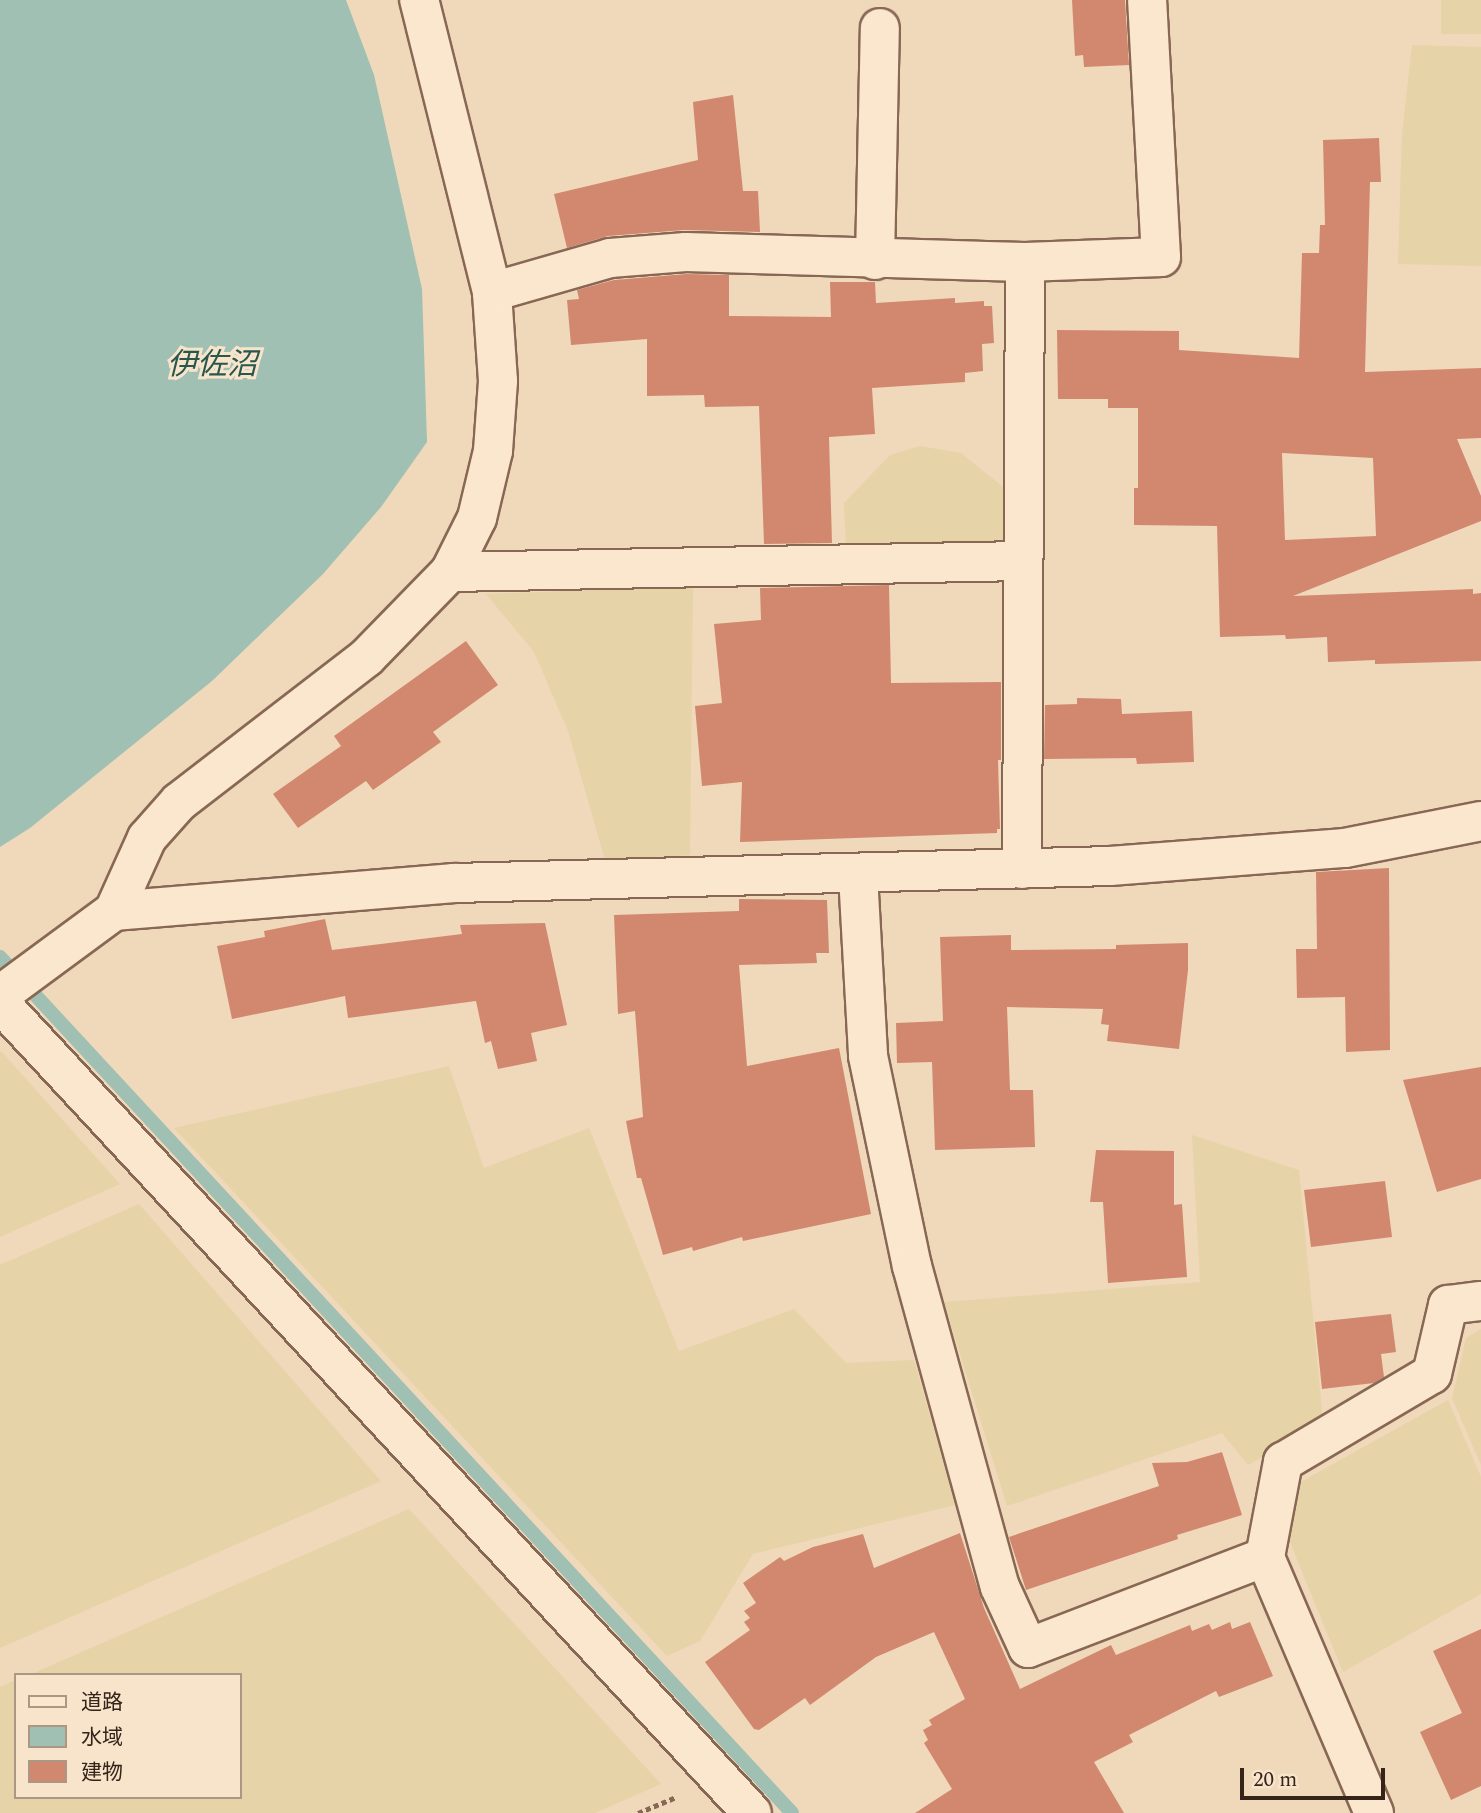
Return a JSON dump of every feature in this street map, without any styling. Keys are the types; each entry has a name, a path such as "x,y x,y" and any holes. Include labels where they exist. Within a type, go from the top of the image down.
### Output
{"street":[{"path":"0,995 114,911 147,838 179,802 367,657 450,572 477,518 493,451 498,381 492,292 419,0"},
{"path":"492,292 610,258 686,252 875,260 1025,262 1161,257 1147,0"},
{"path":"875,260 880,28"},
{"path":"1022,869 1025,262"},
{"path":"450,572 1023,561"},
{"path":"114,911 454,883 858,875 1110,866 1345,848 1481,821"},
{"path":"858,875 868,1056 912,1266 1000,1587 1028,1648 1265,1557"},
{"path":"0,1003 752,1813"},
{"path":"1374,1813 1265,1557 1283,1462 1432,1374 1448,1305 1481,1301"}],"shaded area":[{"path":"1441,0 1481,0 1481,34 1441,34"},
{"path":"1412,45 1481,47 1481,266 1398,264 1402,134"},
{"path":"920,446 961,453 1003,487 1003,548 846,552 844,503 890,455"},
{"path":"693,586 690,855 605,860 568,731 534,652 486,594"},
{"path":"0,1052 120,1184 0,1237"},
{"path":"449,1066 484,1168 589,1128 679,1351 794,1309 846,1363 914,1360 955,1505 753,1554 700,1641 667,1656 174,1128"},
{"path":"1192,1135 1299,1170 1323,1422 1248,1465 1222,1433 1007,1506 944,1302 1200,1282"},
{"path":"139,1204 381,1481 0,1648 0,1265"},
{"path":"1481,1329 1481,1465 1452,1398 1466,1338"},
{"path":"1448,1400 1481,1477 1481,1594 1343,1672 1289,1540 1290,1488"},
{"path":"409,1509 661,1784 595,1813 0,1813 0,1687 14,1681 14,1799 242,1799 242,1673 34,1673"}],"water":[{"name":"伊佐沼","path":"0,0 346,0 374,75 422,289 427,442 381,507 323,574 212,681 30,828 0,847"}],"building":[{"path":"1072,0 1125,0 1129,65 1084,67 1083,55 1075,56"},
{"path":"733,95 743,191 758,191 760,232 684,230 608,236 567,248 554,194 698,160 693,102"},
{"path":"1379,138 1381,182 1370,182 1365,372 1481,368 1481,438 1457,439 1481,496 1481,521 1293,596 1473,589 1473,594 1481,593 1481,661 1375,664 1375,660 1328,662 1327,637 1220,637 1217,526 1134,525 1134,488 1138,488 1138,408 1108,408 1108,399 1058,399 1057,330 1179,331 1179,350 1299,358 1302,253 1319,253 1320,225 1325,225 1323,140","holes":["1282,453 1373,458 1376,536 1285,540"]},
{"path":"687,274 729,275 729,316 831,317 830,282 875,282 876,303 955,298 955,303 984,301 984,306 992,306 994,343 982,344 983,371 965,373 965,382 872,388 875,434 829,437 832,543 764,544 759,406 705,407 704,395 647,396 647,339 571,345 567,300 579,299 577,290 614,280"},
{"path":"889,585 891,683 1001,682 1001,760 998,760 1000,829 997,829 997,833 740,842 742,782 702,786 695,706 722,703 714,624 761,620 760,588"},
{"path":"466,641 498,685 433,732 441,742 373,790 366,781 298,828 273,794 341,746 334,736"},
{"path":"1077,698 1121,699 1122,714 1192,711 1194,762 1137,764 1136,758 1044,759 1045,705 1077,704"},
{"path":"1389,868 1390,1050 1346,1052 1345,997 1297,998 1296,949 1317,949 1316,872"},
{"path":"739,899 827,900 829,953 816,953 817,963 739,965 747,1066 839,1048 871,1214 743,1241 742,1237 693,1251 692,1247 663,1255 641,1178 637,1178 626,1121 643,1117 635,1011 618,1014 614,915 739,911"},
{"path":"325,919 332,950 462,934 460,925 545,923 567,1025 531,1033 537,1061 498,1069 491,1041 485,1043 476,1001 348,1018 345,996 232,1019 217,946 265,937 264,931"},
{"path":"1011,935 1011,950 1116,949 1116,945 1188,943 1188,970 1179,1049 1107,1041 1109,1025 1101,1024 1103,1009 1007,1007 1010,1090 1033,1090 1035,1147 935,1150 932,1062 897,1063 896,1023 943,1021 940,937"},
{"path":"1481,1067 1481,1179 1437,1192 1403,1080"},
{"path":"1096,1150 1174,1151 1174,1205 1182,1204 1187,1277 1108,1283 1103,1202 1090,1202"},
{"path":"1385,1181 1392,1237 1311,1247 1304,1190"},
{"path":"1391,1314 1396,1352 1381,1354 1384,1377 1374,1383 1322,1389 1315,1322"},
{"path":"1222,1452 1242,1515 1177,1535 1178,1539 1026,1590 1009,1537 1159,1486 1152,1463 1187,1462"},
{"path":"960,1533 984,1608 1020,1689 1111,1645 1116,1655 1190,1625 1192,1631 1209,1624 1212,1630 1230,1622 1232,1629 1250,1622 1273,1676 1219,1697 1216,1691 1129,1735 1133,1742 1094,1762 1124,1813 915,1813 952,1789 924,1743 928,1740 923,1730 932,1725 929,1720 965,1699 934,1632 876,1657 810,1705 805,1698 759,1730 754,1729 705,1662 750,1630 744,1622 750,1618 744,1611 756,1603 743,1583 780,1557 784,1561 813,1547 863,1534 874,1568"},
{"path":"1481,1629 1481,1786 1451,1800 1420,1732 1462,1713 1433,1651"}],"waterway":[{"path":"0,957 792,1813"}]}
